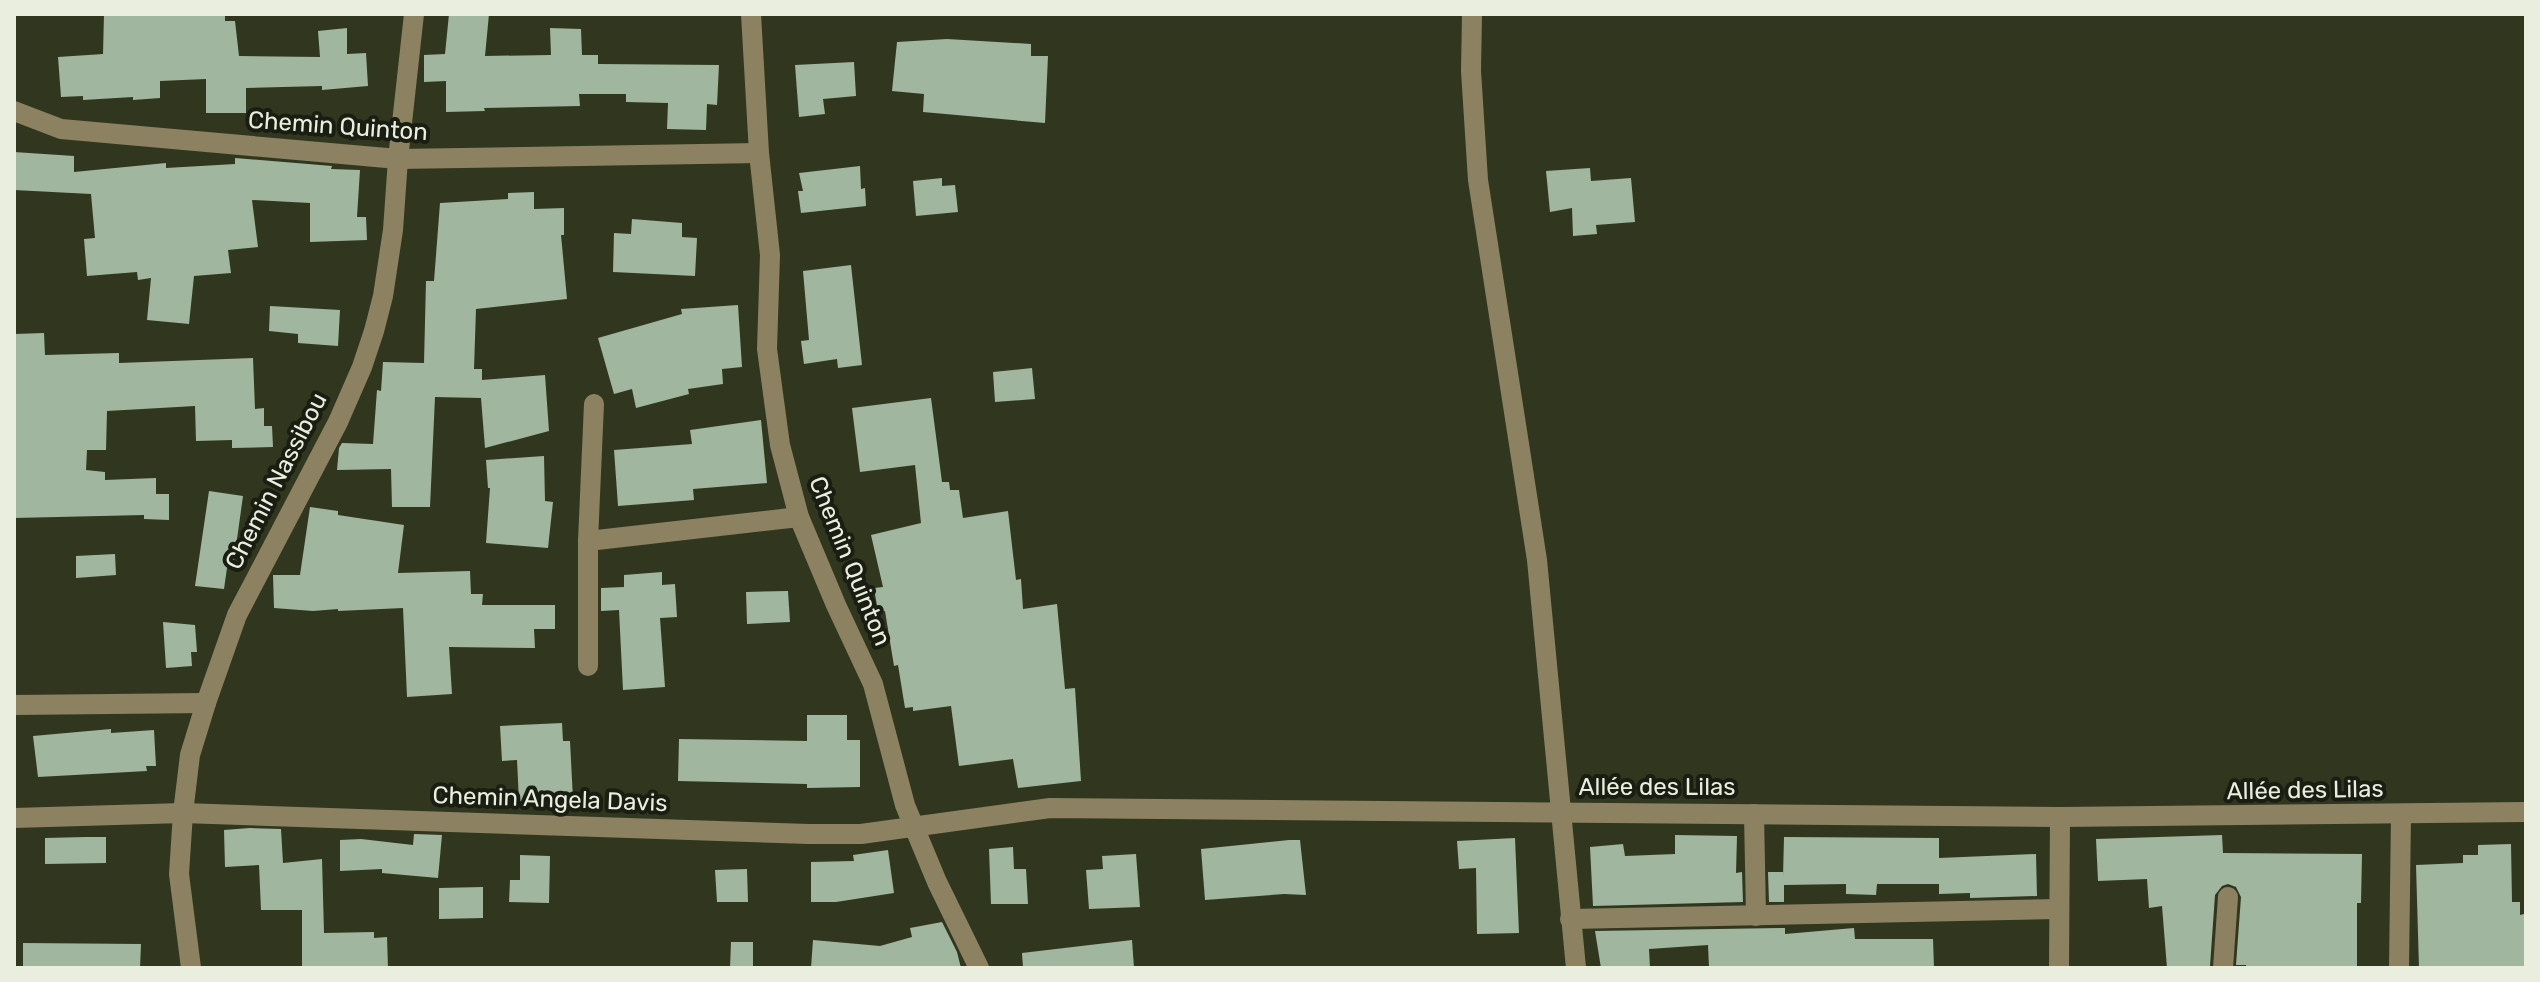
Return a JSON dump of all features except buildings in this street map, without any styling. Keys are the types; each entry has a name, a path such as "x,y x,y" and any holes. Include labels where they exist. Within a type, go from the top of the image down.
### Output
{"street":[{"name":"Chemin Nassibou","path":"191,968 179,874 190,755 237,615 338,422 362,367 383,296 393,230 414,14"},
{"name":"Chemin Quinton","path":"751,14 759,153 770,255 767,349 780,445 799,517 873,684 905,805 937,882 979,968"},
{"path":"1472,14 1471,71 1478,180 1537,560 1576,968"},
{"name":"Chemin Quinton","path":"14,111 61,129 398,159 759,153"},
{"path":"588,666 588,541 594,404"},
{"path":"588,541 799,517"},
{"path":"14,705 206,703"},
{"name":"Allée des Lilas","path":"914,827 1050,808 2060,817 2526,812"},
{"name":"Chemin Angela Davis","path":"14,818 183,813 809,834 861,834 914,827"},
{"path":"1754,814 1756,916"},
{"name":"Allée des Lilas","path":"2399,968 2401,814"},
{"path":"2059,968 2060,817"},
{"path":"2223,968 2228,897"},
{"path":"1570,919 2058,909"}]}
